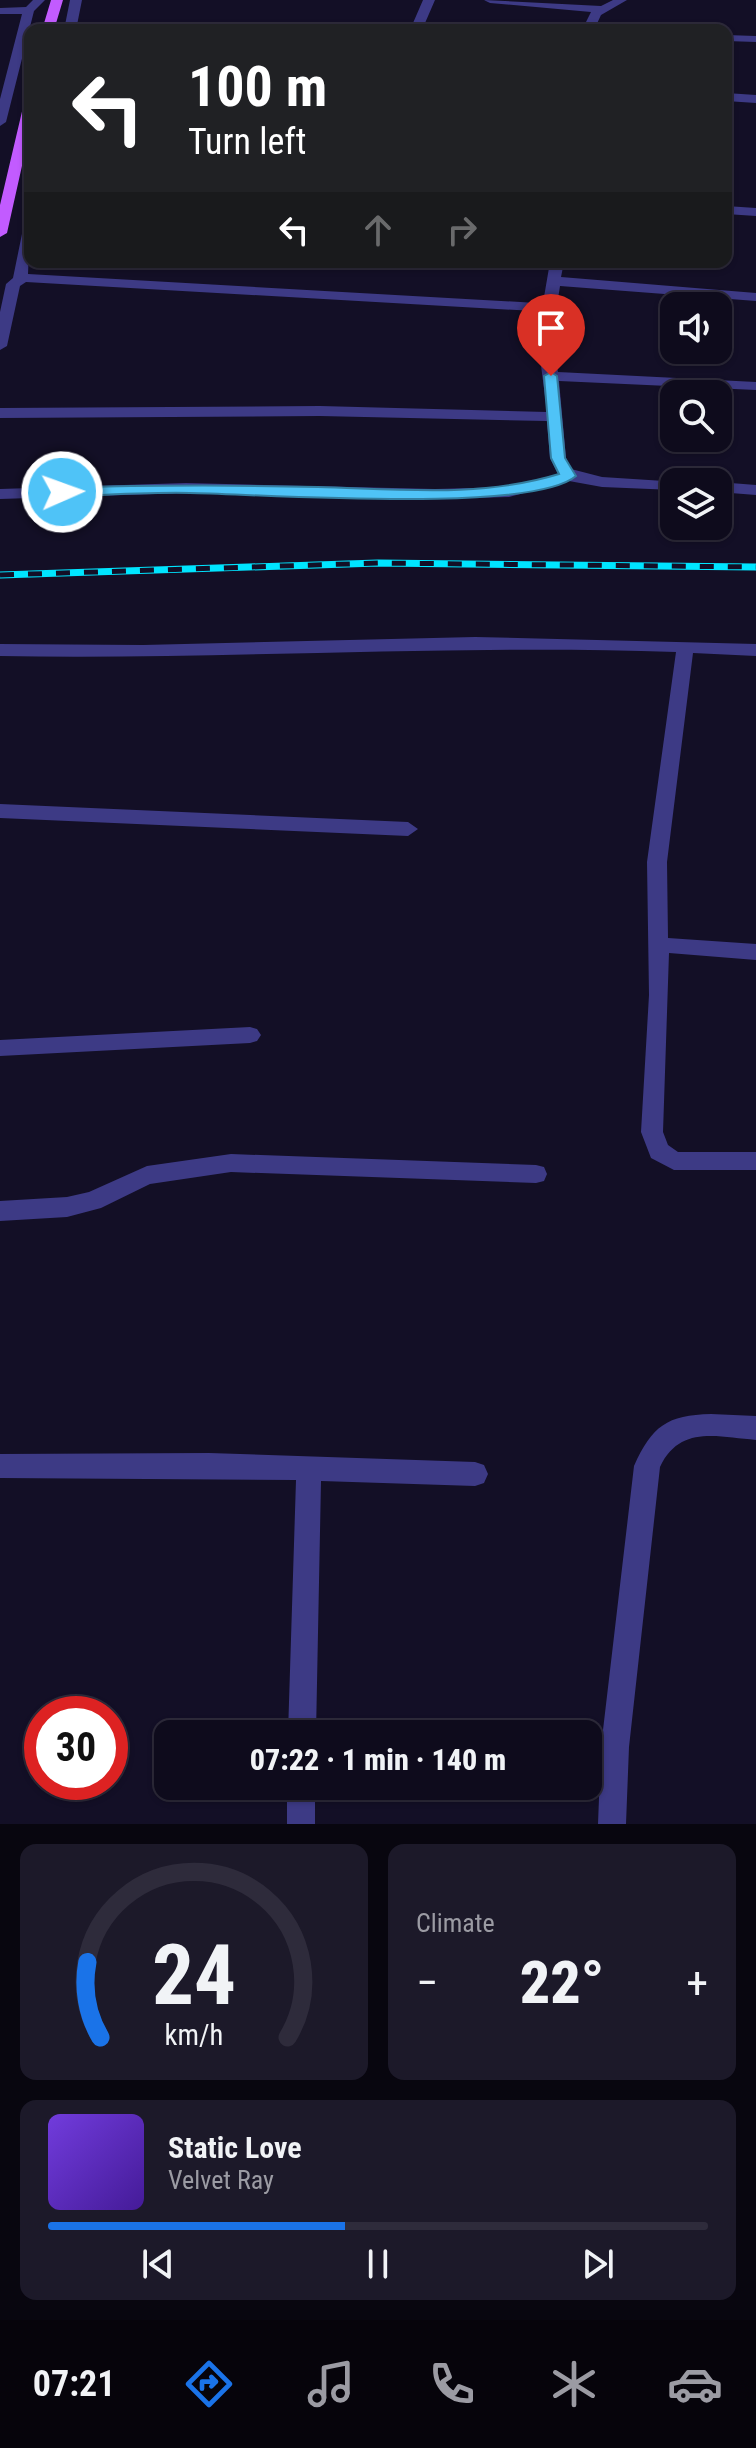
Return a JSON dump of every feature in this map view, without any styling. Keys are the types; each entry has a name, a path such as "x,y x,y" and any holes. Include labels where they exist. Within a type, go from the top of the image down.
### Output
{"main road":[{"path":"50,24 57,0"},
{"path":"0,233 24,129"}],"street":[{"path":"25,24 29,10 39,0"},
{"path":"71,24 76,0"},
{"path":"419,24 429,0"},
{"path":"490,0 601,9 621,0"},
{"path":"592,24 601,9"},
{"path":"0,11 29,10"},
{"path":"0,122 24,29"},
{"path":"732,38 756,39"},
{"path":"732,97 756,99"},
{"path":"732,210 756,212"},
{"path":"0,346 24,254"},
{"path":"18,280 540,307 551,299 556,268"},
{"path":"555,281 756,297"},
{"path":"540,307 551,376 558,458 569,476"},
{"path":"551,376 756,386"},
{"path":"0,413 320,411 554,417"},
{"path":"0,494 186,488 435,494 509,492 569,476 660,484"},
{"path":"732,488 756,490"},
{"path":"0,650 66,652 385,644 756,650"},
{"path":"685,647 657,862 658,945 652,1132 659,1151 674,1161 756,1161"},
{"path":"0,811 408,829"},
{"path":"658,945 756,952"},
{"path":"0,1048 250,1035"},
{"path":"0,1211 67,1207 93,1201 147,1175 231,1163 536,1174"},
{"path":"612,1824 615,1747 647,1466 668,1434 693,1427 756,1428"},
{"path":"0,1466 209,1465 475,1474"},
{"path":"302,1720 309,1468"},
{"path":"301,1800 301,1824"}],"railway":[{"path":"0,575 378,563 756,567"}],"route":[{"path":"62,492 186,488 435,494 509,492 529,488 569,476 558,458 551,376"}]}
